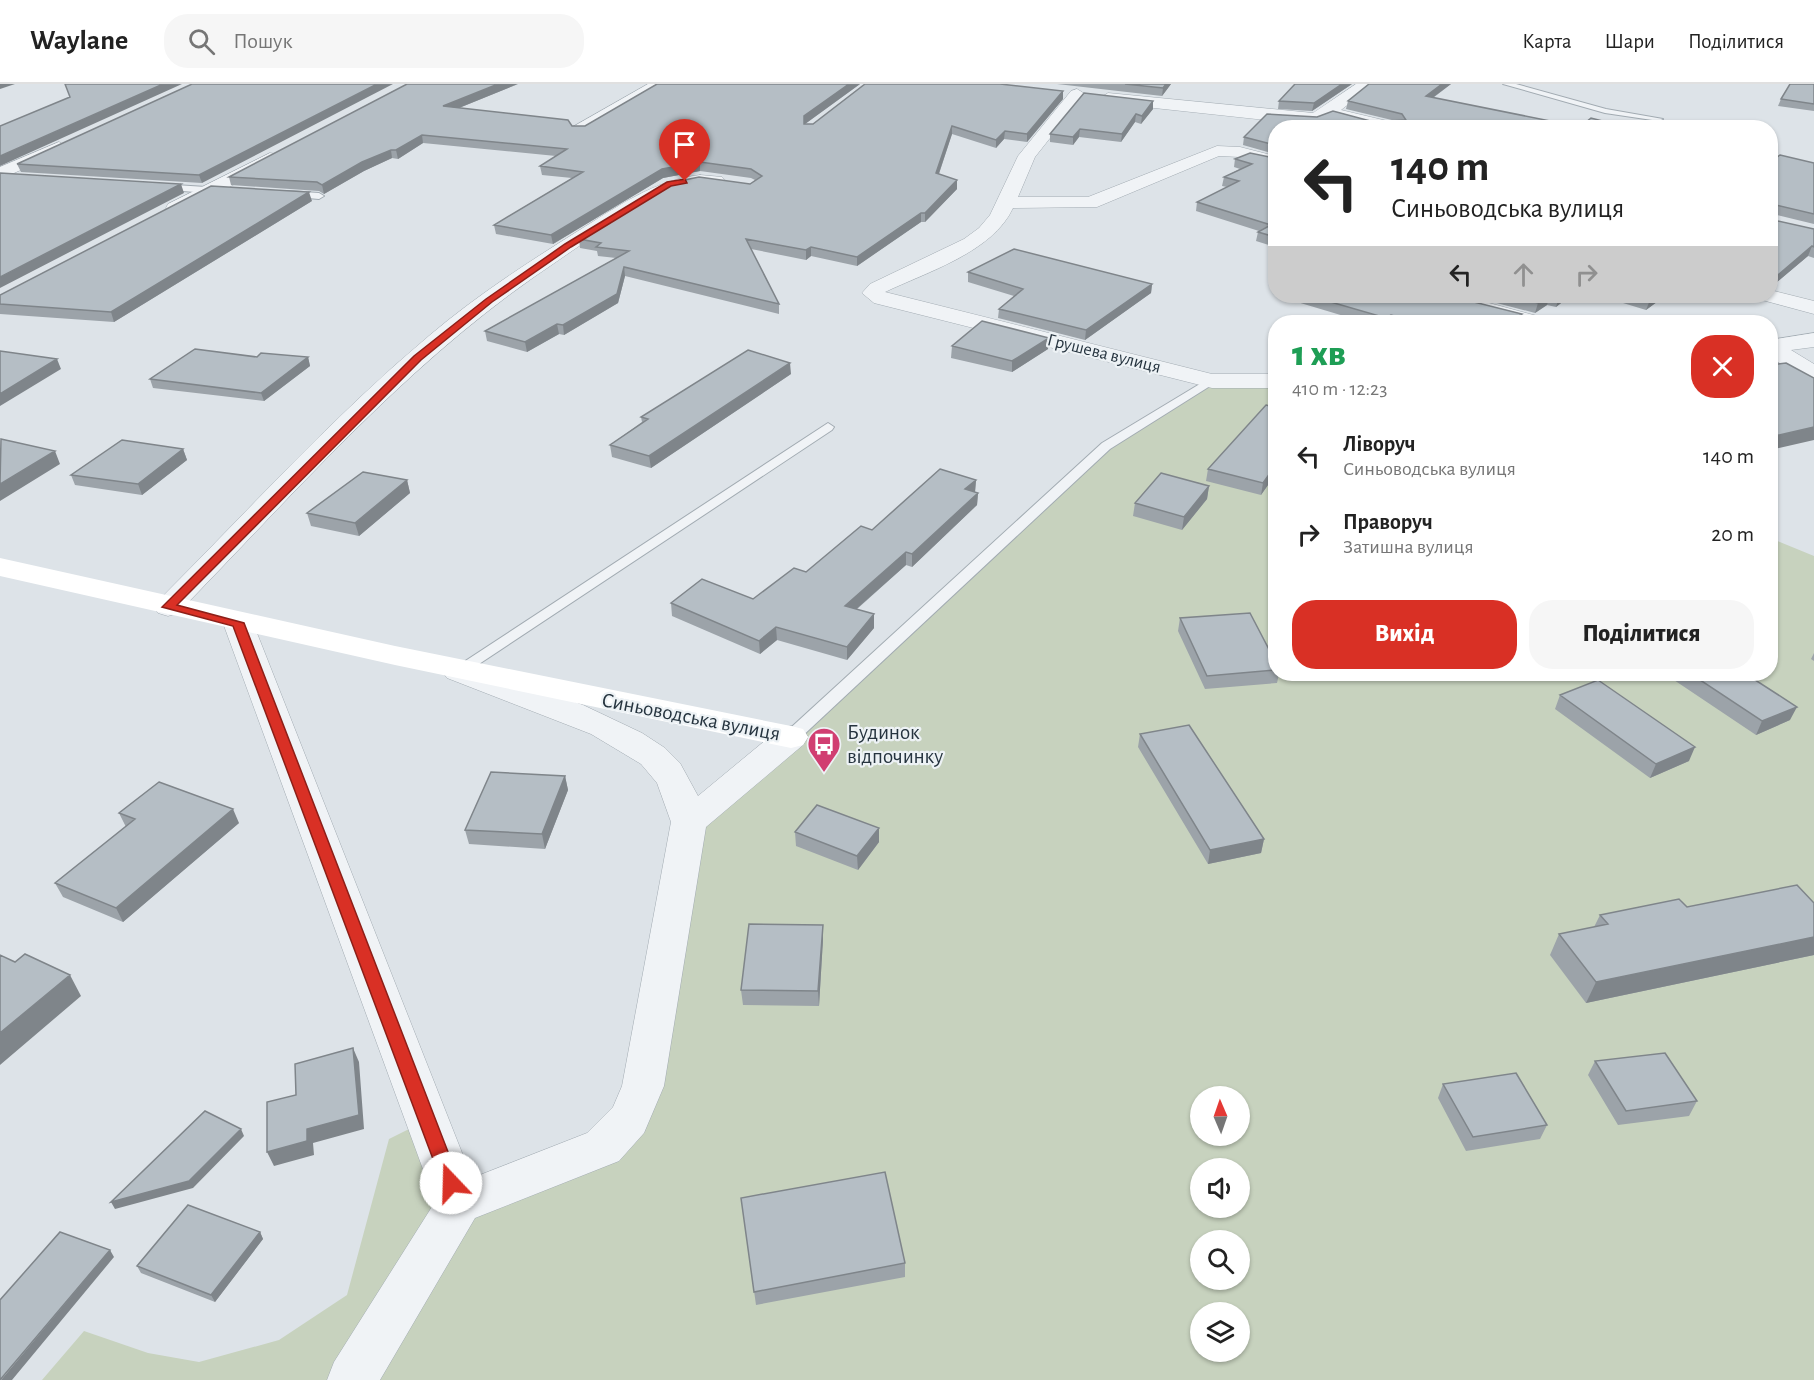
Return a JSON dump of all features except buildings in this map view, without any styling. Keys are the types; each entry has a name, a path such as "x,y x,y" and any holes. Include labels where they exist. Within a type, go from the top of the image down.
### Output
{"street":[{"path":"579,128 659,84"},
{"path":"1329,112 1366,84"},
{"name":"Грушева вулиця","path":"1268,381 1212,381 882,298 873,293 877,288 971,243 999,217 1027,156 1068,93 1294,118 1316,118 1329,112"},
{"path":"1329,112 1362,120"},
{"path":"0,175 74,141"},
{"path":"1004,202 1090,203 1217,151 1228,150 1268,159"},
{"path":"157,217 283,151"},
{"path":"168,607 417,358 489,301 568,245 669,184 700,178 741,184"},
{"path":"1778,299 1814,308"},
{"path":"1466,303 1508,315"},
{"path":"1778,346 1814,340"},
{"path":"1778,352 1814,374"},
{"name":"Синьоводська вулиця","path":"0,567 238,623 458,671 791,737"},
{"path":"238,623 459,1204"},
{"name":"Синьоводська вулиця","path":"458,671 611,729 640,746 656,757 669,772 689,822 791,737"},
{"path":"352,1380 459,1204 603,1147 618,1135 629,1120 638,1105 643,1086 689,822"}],"lane":[{"path":"1507,84 1605,111 1659,119"},
{"path":"0,175 23,177"},
{"path":"151,186 231,191"},
{"path":"275,194 319,196"},
{"path":"791,737 1106,446 1212,381"},
{"path":"458,671 828,427"}],"green space":[{"path":"1212,381 1268,381 1268,681 1778,681 1778,541 1814,556 1814,1380 42,1380 84,1331 148,1353 199,1362 279,1340 347,1295 389,1139 427,1120 459,1203 618,1135 689,822 1106,446"}],"place":[{"name":"Будинок відпочинку","path":"824,773"}],"route":[{"path":"451,1183 238,623 168,607 417,358 489,301 568,245 669,184 685,181"}]}
